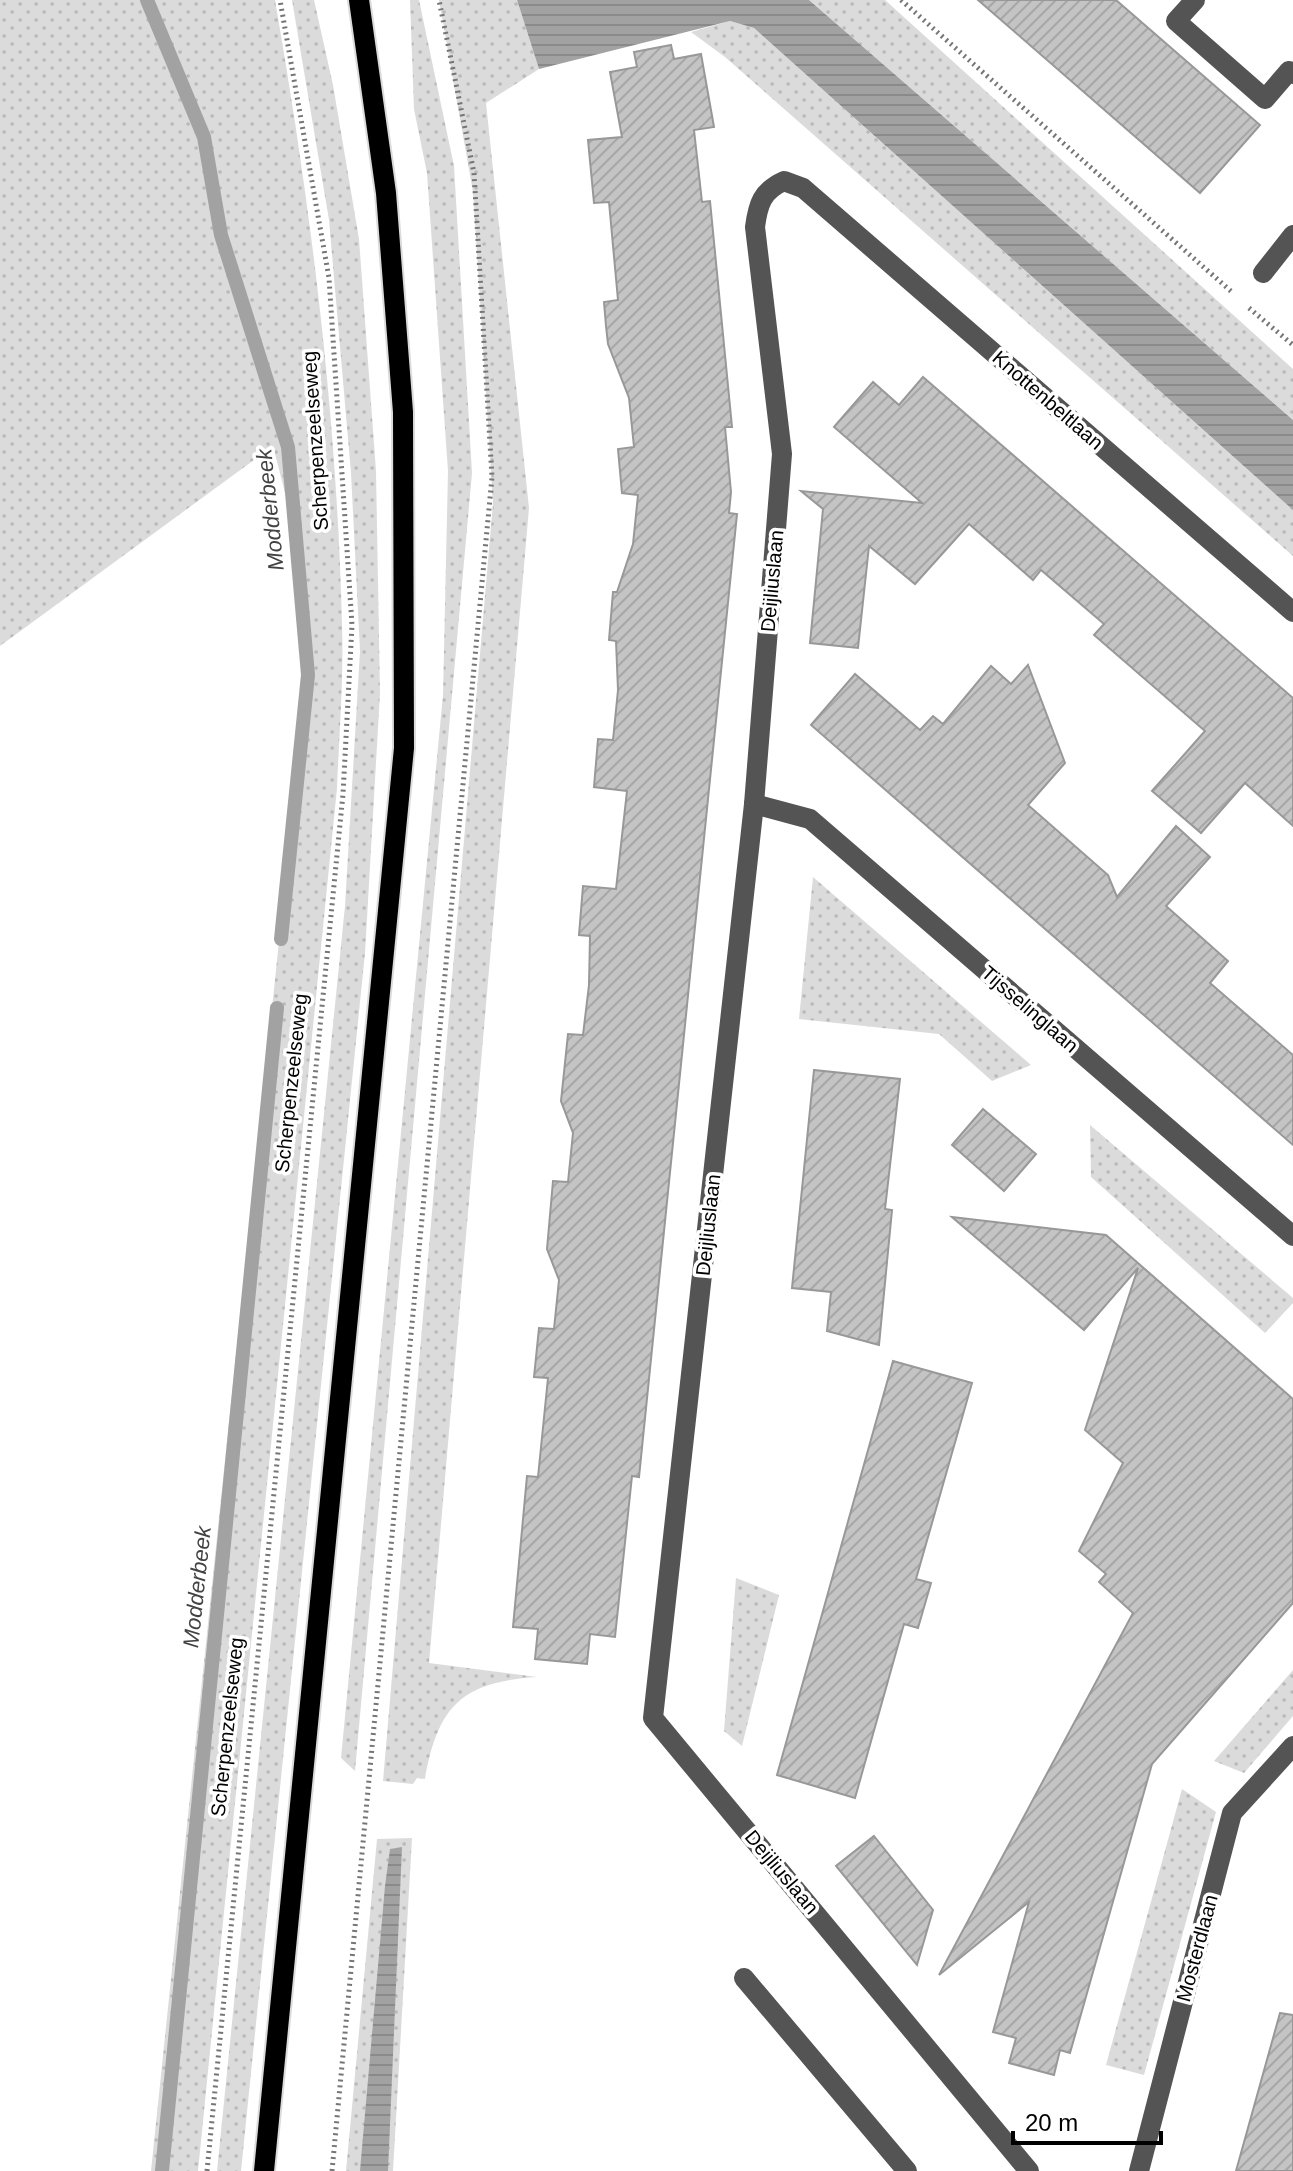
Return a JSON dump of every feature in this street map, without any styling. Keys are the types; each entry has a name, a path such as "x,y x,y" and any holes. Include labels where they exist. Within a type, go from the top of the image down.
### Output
{"main road":[{"path":"264,2171 404,748 403,412 386,193 359,0"}],"street":[{"path":"1195,0 1176,21 1265,99 1292,71"},
{"name":"Deijliuslaan","path":"803,188 784,181 769,188 757,206 755,227 782,454 754,804 653,1718 1029,2171"},
{"name":"Knottenbeltlaan","path":"803,188 1293,612"},
{"path":"1263,273 1293,235"},
{"name":"Tijsselinglaan","path":"754,804 810,819 1293,1236"},
{"name":"Mosterdlaan","path":"1139,2171 1232,1813 1293,1746"},
{"path":"744,1978 907,2171"}],"path":[{"name":"Scherpenzeelseweg","path":"207,2171 343,794 352,625 329,278 280,0"},
{"path":"332,2171 492,477 474,173 439,0"},
{"path":"901,0 1293,345"}],"shaded area":[{"path":"0,0 275,0 311,233 328,390 342,625 337,788 198,2171 151,2171 304,701 301,555 273,446 0,646"},
{"path":"292,0 314,0 333,85 359,239 376,471 380,693 365,953 241,2171 217,2171 345,906 360,651 351,473 329,220"},
{"path":"410,0 419,0 454,166 472,473 355,1771 341,1758 443,695 448,471 427,173 414,109"},
{"path":"439,0 517,0 539,69 486,103 529,508 429,1663 537,1677 490,1685 458,1702 438,1733 425,1779 417,1778 413,1784 383,1781 493,503 473,192"},
{"path":"517,0 809,0 1293,420 1293,510 754,28 730,21 539,69"},
{"path":"809,0 885,0 1293,369 1293,420"},
{"path":"730,21 754,28 1293,510 1293,556 725,57 691,32"},
{"path":"813,877 1031,1065 992,1081 939,1034 799,1019"},
{"path":"1090,1125 1293,1298 1293,1303 1265,1333 1091,1177"},
{"path":"736,1578 779,1595 742,1746 724,1731"},
{"path":"1293,1670 1293,1716 1244,1773 1214,1761"},
{"path":"1182,1789 1216,1812 1144,2075 1106,2065"},
{"path":"412,1838 393,2171 346,2171 377,1839"},
{"path":"402,1847 388,2171 360,2171 385,1886 390,1849"}],"building":[{"path":"978,0 1116,0 1260,125 1200,193"},
{"path":"671,45 674,59 701,54 714,127 694,130 702,202 710,201 732,427 725,427 731,492 729,513 737,514 639,1477 632,1476 615,1637 590,1634 587,1664 535,1659 538,1629 513,1627 527,1476 538,1477 548,1378 534,1377 539,1328 554,1329 559,1280 547,1249 553,1181 568,1182 573,1133 561,1101 568,1034 583,1035 589,985 590,936 579,935 583,886 616,889 627,791 594,787 598,739 613,740 618,690 616,641 609,640 613,592 617,592 633,544 638,495 622,493 618,449 634,447 629,398 608,344 606,326 604,302 618,300 609,202 594,203 588,140 622,137 610,72 637,67 634,52"},
{"path":"923,377 1293,698 1293,826 1245,783 1201,833 1152,791 1205,731 1094,635 1104,624 1041,570 1033,580 969,524 915,584 869,546 858,648 810,643 823,509 801,491 922,503 834,427 873,382 899,405"},
{"path":"1028,665 1065,763 1028,805 1108,875 1117,897 1176,826 1210,857 1166,906 1228,961 1210,983 1293,1055 1293,1145 811,725 855,674 920,730 933,716 943,724 991,666 1011,684"},
{"path":"814,1070 900,1079 885,1209 892,1210 879,1345 827,1331 831,1292 792,1288"},
{"path":"983,1109 1036,1154 1004,1191 952,1145"},
{"path":"952,1217 1106,1235 1293,1399 1293,1603 1152,1764 1070,2053 1060,2050 1054,2075 1009,2063 1016,2038 993,2032 1029,1902 939,1975 1133,1613 1099,1582 1106,1574 1079,1551 1123,1463 1085,1430 1138,1268 1084,1330"},
{"path":"893,1361 972,1383 916,1579 931,1583 918,1628 904,1624 855,1798 777,1775"},
{"path":"874,1836 933,1910 917,1965 836,1866"},
{"path":"1280,2013 1293,2015 1293,2171 1236,2171"}],"waterway":[{"name":"Modderbeek","path":"147,0 204,137 221,235 288,447 308,675 281,939"},
{"name":"Modderbeek","path":"162,2171 277,1008"}]}
